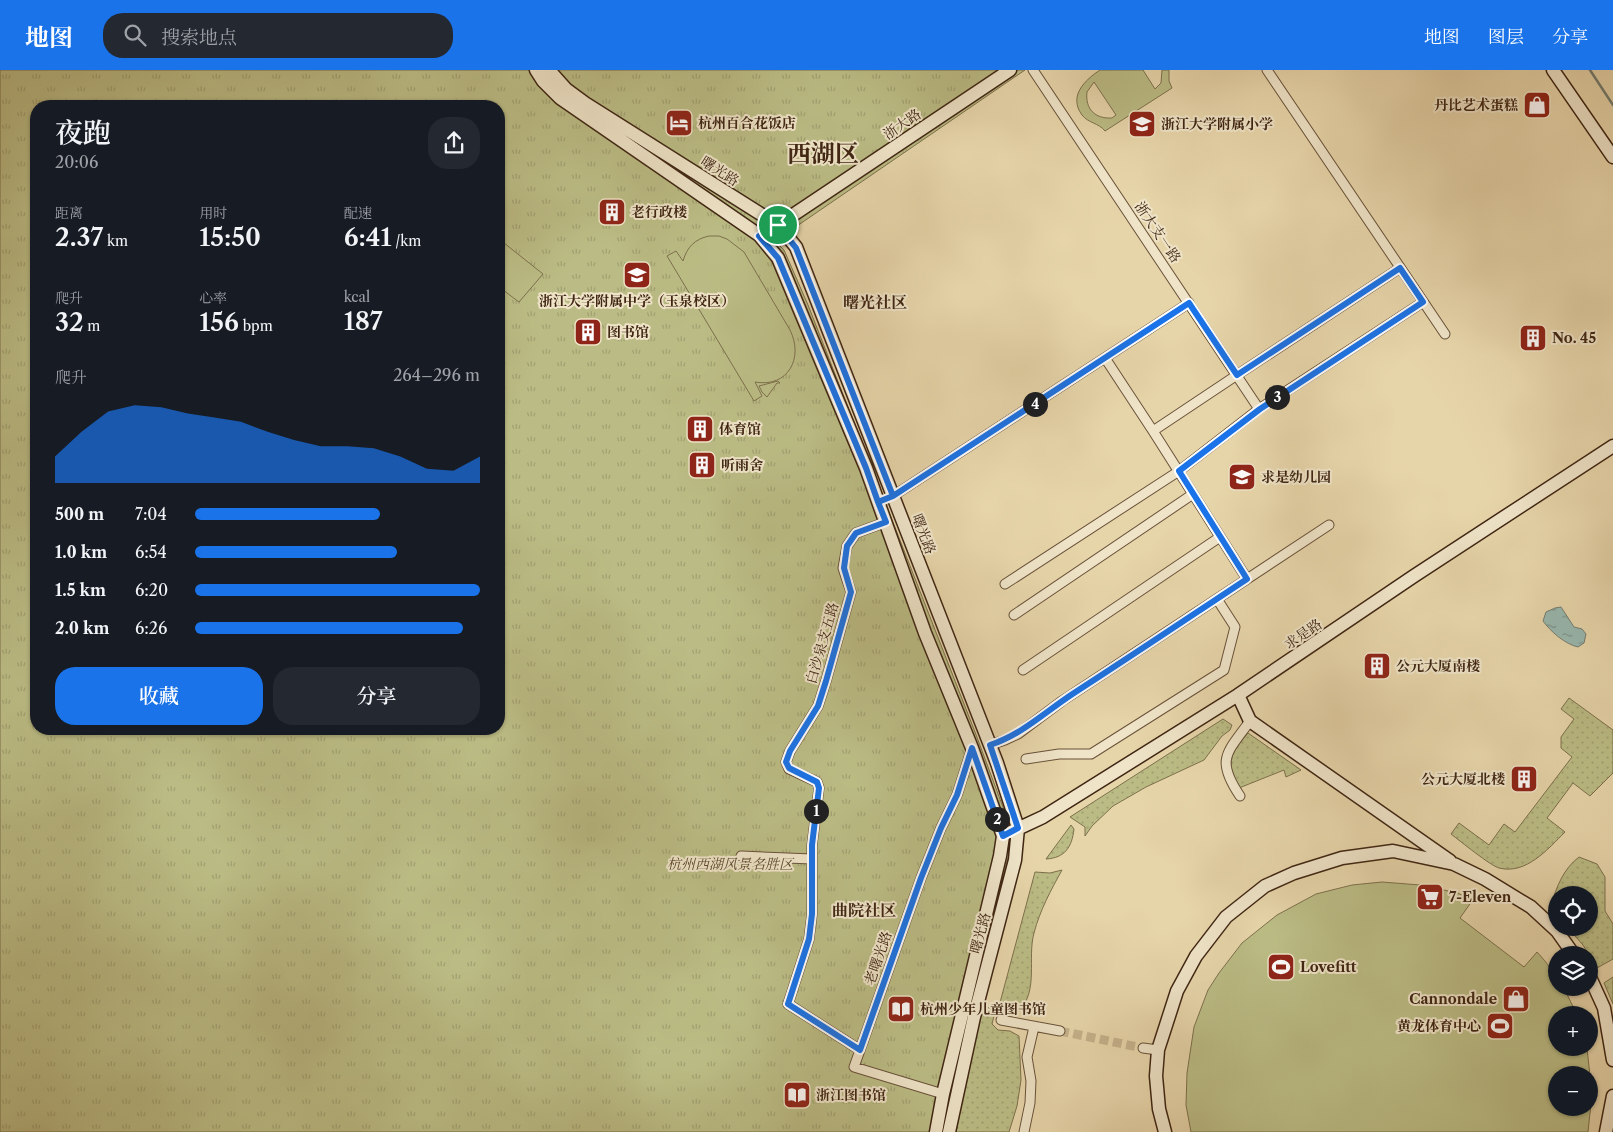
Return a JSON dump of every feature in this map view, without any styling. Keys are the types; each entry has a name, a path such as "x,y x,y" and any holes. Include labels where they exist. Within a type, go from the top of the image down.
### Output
{"main road":[{"name":"曙光路","path":"536,70 543,81 560,98 759,236 778,258 866,468 925,633 972,748 1003,836 1000,856 943,1094 936,1132"},
{"name":"曙光路","path":"548,70 566,89 585,103 778,225 796,248 990,745 1018,828 1016,860 974,1017 949,1132"},
{"name":"浙大路","path":"759,236 1010,70"},
{"path":"1553,70 1613,158"},
{"name":"求是路","path":"1003,836 1043,817 1238,695 1414,576 1613,446"},
{"path":"1238,695 1250,721 1454,864 1485,879 1531,907 1557,931 1568,946"},
{"path":"1164,1132 1159,1109 1156,1076 1158,1050 1177,991 1196,956 1226,917 1265,886 1294,873 1342,858 1393,851 1454,864"},
{"path":"1598,995 1604,1008 1613,1060"},
{"path":"1606,1132 1613,1096"}],"street":[{"name":"浙大支一路","path":"1033,70 1260,409"},
{"path":"1267,70 1444,334"},
{"path":"1154,431 1400,268"},
{"path":"1005,584 1179,471 1260,409 1423,302"},
{"path":"878,502 893,496 1189,303"},
{"path":"1105,358 1154,431 1247,579"},
{"path":"1014,615 1193,494"},
{"name":"白沙泉支五路","path":"812,859 819,788 817,782 789,768 786,762 790,751 818,706 851,592 844,568 847,546 856,533 886,522"},
{"path":"990,745 1018,734 1062,701 1329,525"},
{"path":"1023,670 1220,537"},
{"path":"1026,759 1059,754 1091,754 1224,670 1235,627 1217,599"},
{"path":"1240,796 1228,776 1225,760 1228,751 1250,721"},
{"name":"老曙光路","path":"943,1094 854,1067 921,878 941,828 957,795 972,748"},
{"path":"741,856 812,859 812,914 809,939 788,1004 860,1050"},
{"path":"1001,1020 1060,1031"},
{"path":"1024,1132 1030,1103 1031,1081 1027,1058 1034,1027"},
{"path":"1143,1048 1158,1050"}],"green space":[{"name":"杭州西湖风景名胜区","path":"0,70 1025,70 775,241 784,250 808,305 1007,818 1010,841 1009,855 964,1029 943,1132 0,1132"},
{"path":"1100,70 1143,70 1155,89 1161,83 1162,70 1169,70 1169,81 1172,88 1105,131 1100,126 1084,118 1078,108 1077,101 1080,89","holes":["1094,82 1116,115 1112,118 1106,118 1092,112 1088,103 1087,92"]},
{"path":"709,236 719,236 727,239 744,252 790,330 794,341 794,360 790,369 784,376 776,380 767,383 755,382 762,396 754,401 667,256 676,251 683,261 692,244"},
{"path":"505,244 543,274 519,302 505,292"},
{"path":"778,381 780,383 777,383 767,397 759,386"},
{"path":"1569,698 1613,730 1613,773 1590,796 1573,783 1547,818 1565,832 1544,853 1527,864 1518,868 1499,868 1451,834 1459,823 1489,845 1504,824 1515,832 1572,757 1561,748 1561,737 1574,719 1561,709"},
{"path":"1223,719 1232,725 1230,730 1222,736 1204,760 1146,787 1113,806 1092,826 1085,836 1085,827 1070,817"},
{"path":"1248,733 1301,770 1286,777 1284,770 1239,788 1232,771 1231,761 1236,747"},
{"path":"1071,825 1074,829 1069,846 1063,854 1046,859"},
{"path":"1579,857 1597,864 1605,877 1605,911 1613,924 1613,959 1598,967 1598,946 1584,946 1575,936 1598,936 1598,886 1558,886 1564,873"},
{"path":"1062,870 1036,925 1032,943 1029,994 1019,1011 1001,1014 998,1010 1035,872 1050,873"},
{"path":"1382,882 1420,885 1458,893 1472,901 1460,918 1524,967 1537,952 1548,966 1548,996 1568,996 1573,1006 1548,1006 1548,1056 1588,1056 1589,1066 1548,1066 1548,1116 1590,1116 1588,1132 1191,1132 1186,1105 1187,1073 1194,1027 1208,990 1242,943 1277,915 1316,894 1352,885"},
{"path":"1613,977 1613,1004 1604,983"},
{"path":"989,1007 994,1016 992,1024 998,1030 1010,1031 1019,1036 1021,1080 1017,1106 1009,1132 956,1132 977,1021"}],"water":[{"path":"1561,607 1574,627 1582,629 1586,634 1584,643 1578,647 1559,637 1543,621 1546,612"}],"waterway":[{"path":"1590,70 1613,105"}],"tunnel":[{"path":"1060,1031 1143,1048"}],"place":[{"name":"丹比艺术蛋糕","path":"1537,105"},
{"name":"杭州百合花饭店","path":"679,123"},
{"name":"浙江大学附属小学","path":"1142,124"},
{"name":"老行政楼","path":"612,212"},
{"name":"浙江大学附属中学（玉泉校区）","path":"637,275"},
{"name":"图书馆","path":"588,332"},
{"name":"No. 45","path":"1533,338"},
{"name":"体育馆","path":"700,429"},
{"name":"听雨舍","path":"702,465"},
{"name":"求是幼儿园","path":"1242,477"},
{"name":"公元大厦南楼","path":"1377,666"},
{"name":"公元大厦北楼","path":"1524,779"},
{"name":"7-Eleven","path":"1430,897"},
{"name":"Lovefitt","path":"1281,967"},
{"name":"Cannondale","path":"1516,999"},
{"name":"杭州少年儿童图书馆","path":"901,1009"},
{"name":"黄龙体育中心","path":"1500,1026"},
{"name":"浙江图书馆","path":"797,1095"}],"district":[{"name":"西湖区","path":"823,153"},
{"name":"曙光社区","path":"875,302"},
{"name":"曲院社区","path":"864,910"}],"route":[{"path":"778,225 759,236 778,258 866,468 878,502 893,496 1189,303 1237,375 1400,268 1423,302 1260,409 1179,471 1247,579 1062,701 1018,734 990,745 1018,828 1003,836 972,748 957,795 941,828 921,878 860,1050 788,1004 809,939 812,914 812,845 819,788 817,782 789,768 786,762 790,751 818,706 826,681 851,592 844,568 847,546 856,533 886,522 878,502 893,496 796,248 778,225"}]}
